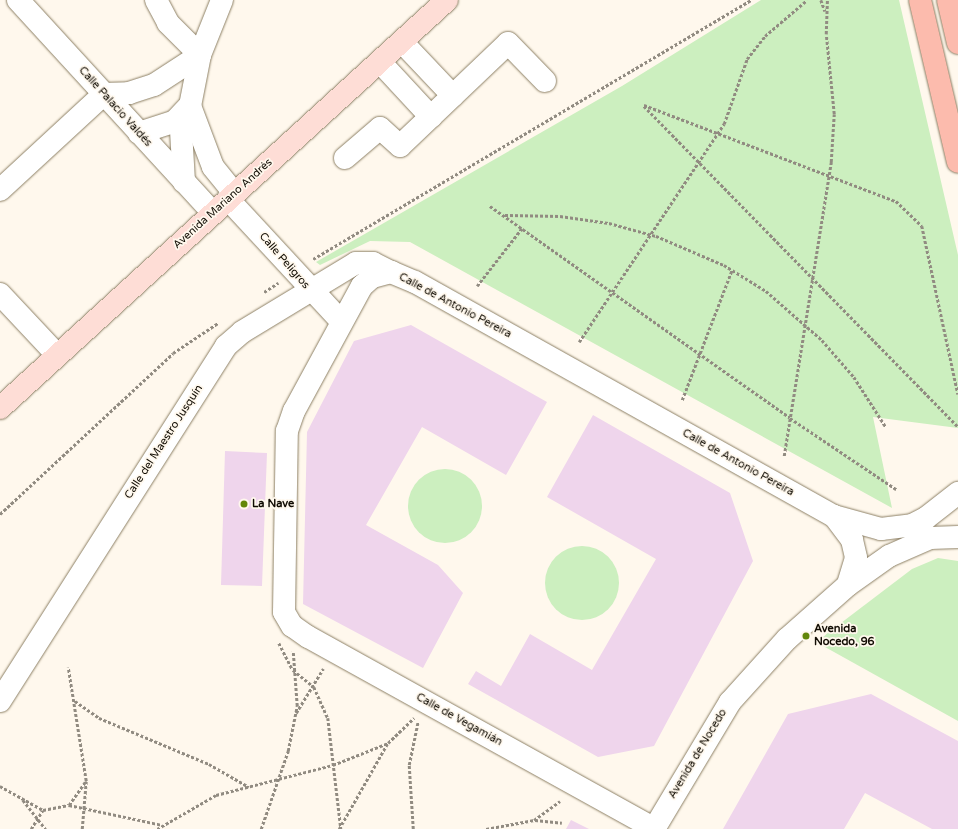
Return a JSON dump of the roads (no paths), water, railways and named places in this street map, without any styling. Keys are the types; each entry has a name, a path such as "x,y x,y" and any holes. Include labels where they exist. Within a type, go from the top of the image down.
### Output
{"main road":[{"name":"Avenida Mariano Andrés","path":"0,408 447,0"},
{"path":"920,0 958,162"},
{"path":"948,0 958,43"}],"street":[{"name":"Calle Palacio Valdés","path":"18,0 184,182 225,202"},
{"path":"156,0 168,23 200,55"},
{"path":"184,182 181,130 190,106 200,55 222,0"},
{"path":"402,42 453,96"},
{"path":"345,158 380,128 400,146 508,43 545,81"},
{"path":"0,190 104,94 129,93 160,82 200,55"},
{"path":"380,62 431,117"},
{"path":"160,82 190,106 225,202"},
{"path":"139,133 175,121 190,106"},
{"name":"Calle Peligros","path":"225,202 341,322"},
{"name":"Calle del Maestro Jusquín","path":"0,701 226,346 309,290 356,263 373,263 390,272"},
{"name":"Calle de Antonio Pereira","path":"283,596 287,430 341,322 362,286 372,277 390,272 834,516 881,529 912,524 926,518 958,493"},
{"path":"0,294 57,355"},
{"name":"Calle de Antonio Pereira","path":"834,516 853,546 856,558 848,584"},
{"name":"Avenida de Nocedo","path":"655,829 730,702 787,639 848,584 916,543 930,538 958,537"},
{"name":"Calle de Vegamián","path":"283,596 284,612 292,626 308,637 655,829"}],"place":[{"name":"La Nave","path":"244,504"},
{"name":"Avenida Nocedo, 96","path":"806,636"}]}
